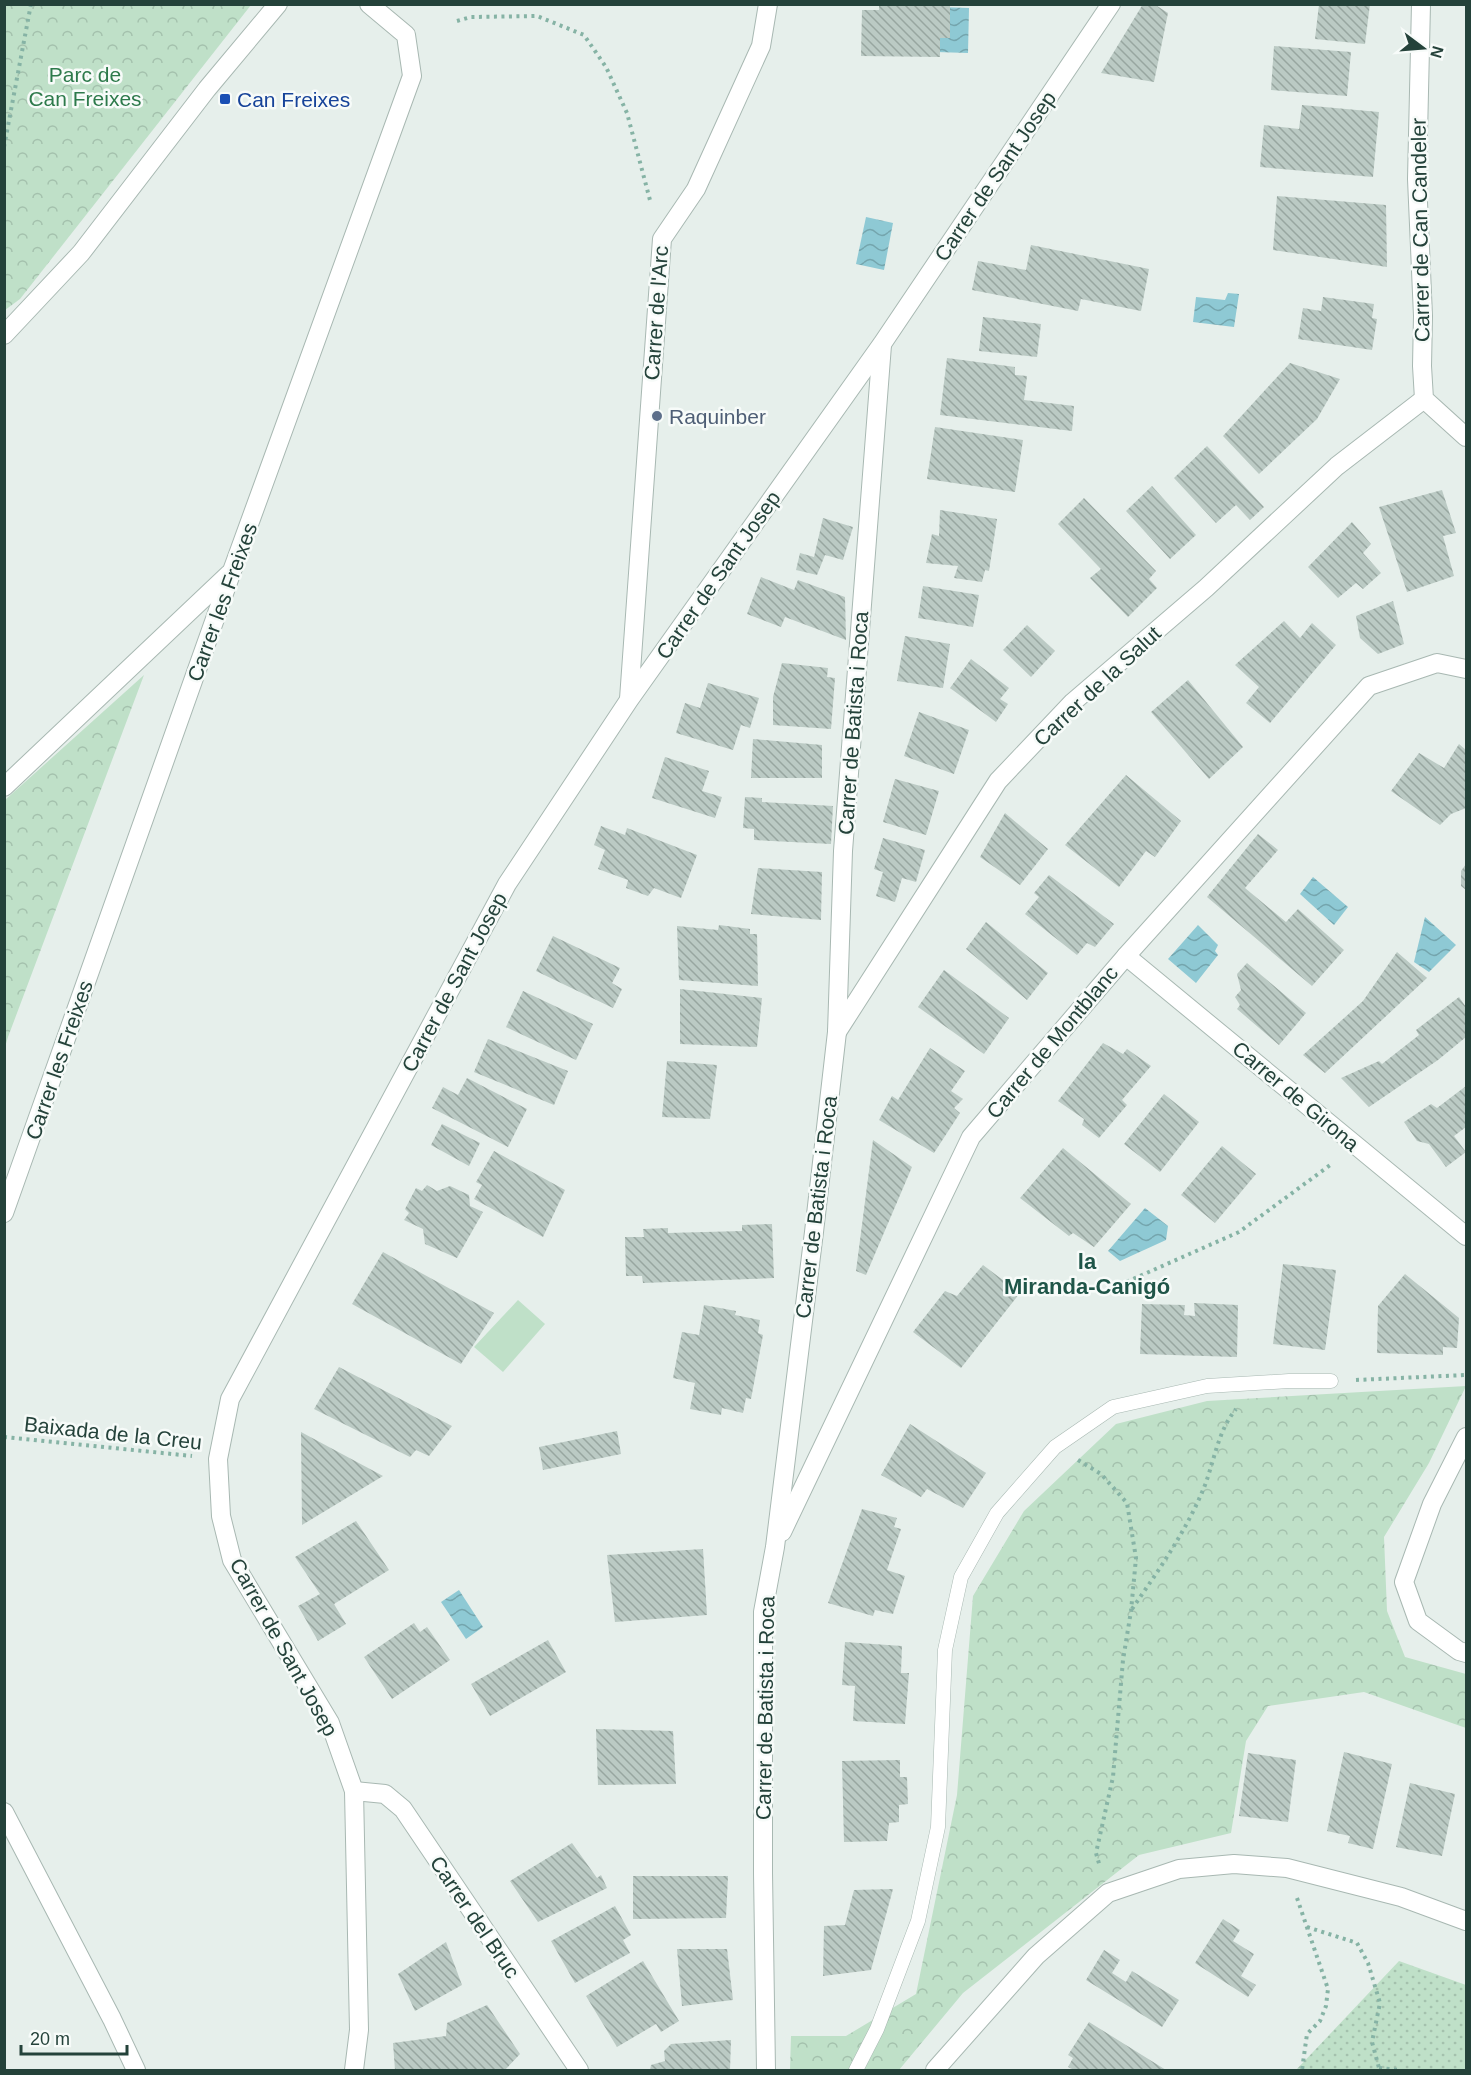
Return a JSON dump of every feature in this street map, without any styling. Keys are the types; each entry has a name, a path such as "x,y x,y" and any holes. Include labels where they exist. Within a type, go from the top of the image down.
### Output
{"street":[{"path":"4,335 81,253 207,88 278,4"},
{"name":"Carrer les Freixes","path":"4,1213 232,571 412,76 406,35 369,4"},
{"path":"662,239 696,189 761,46 768,4"},
{"name":"Carrer de Sant Josep","path":"354,2070 359,2030 354,1791 330,1723 232,1560 221,1516 218,1459 230,1399 507,884 629,700 882,344 1111,4"},
{"name":"Carrer de Can Candeler","path":"1420,4 1417,179 1424,399"},
{"name":"Carrer de l'Arc","path":"629,700 662,239"},
{"name":"Carrer de Batista i Roca","path":"766,2070 763,1873 764,1612 775,1547 837,1032 843,850 882,344"},
{"path":"1424,399 1467,437"},
{"name":"Carrer de la Salut","path":"837,1032 998,781 1073,702 1206,588 1336,466 1424,399"},
{"path":"4,787 232,571"},
{"name":"Carrer de Montblanc","path":"775,1547 971,1137 1126,956 1369,686 1437,663 1467,669"},
{"name":"Carrer de Girona","path":"1126,956 1467,1236"},
{"path":"1467,1437 1432,1504 1404,1582 1418,1621 1459,1651 1467,1653"},
{"name":"Carrer del Bruc","path":"354,1791 385,1794 403,1809 579,2070"},
{"path":"4,1812 112,2019 136,2070"},
{"path":"935,2070 1036,1956 1108,1893 1179,1869 1234,1864 1287,1868 1401,1897 1467,1921"}],"lane":[{"path":"856,2070 877,2030 918,1921 938,1827 945,1650 961,1576 997,1513 1055,1446 1113,1407 1207,1386 1331,1381"}],"path":[{"path":"4,147 31,4"},
{"name":"Carrer de l'Arc","path":"457,21 471,17 537,16 584,35 606,67 627,113 662,239"},
{"path":"1106,1291 1239,1232 1356,1146"},
{"path":"1331,1381 1467,1375"},
{"path":"1131,1611 1168,1557 1203,1491 1227,1420 1257,1383"},
{"name":"Baixada de la Creu","path":"4,1437 218,1459"},
{"path":"1055,1446 1101,1474 1127,1503 1136,1558 1123,1660 1113,1778 1096,1853 1108,1893"},
{"path":"1287,1868 1328,1989 1326,2006 1320,2021 1306,2034 1302,2070"},
{"path":"1306,1927 1357,1943 1368,1963 1380,2003 1372,2042 1378,2069 1400,2070"}],"green space":[{"name":"Parc de Can Freixes","path":"5,4 251,5 20,299 5,310"},
{"path":"144,675 8,1037 5,1047 5,800"},
{"path":"518,1300 545,1324 503,1372 474,1347"},
{"path":"1466,1386 1429,1463 1384,1537 1387,1611 1405,1657 1466,1674 1466,1728 1364,1692 1268,1706 1246,1741 1231,1833 1139,1855 963,1993 899,2070 790,2070 791,2036 846,2036 916,1994 957,1795 973,1596 1024,1511 1116,1424 1207,1401"},
{"path":"1399,1961 1466,1985 1466,2070 1296,2070"}],"water":[{"path":"938,7 969,8 968,53 936,52"},
{"path":"866,217 893,223 884,270 856,264"},
{"path":"1228,293 1239,294 1234,327 1193,322 1196,297 1225,300"},
{"path":"1313,877 1348,907 1334,925 1300,894"},
{"path":"1425,917 1456,945 1429,972 1414,962"},
{"path":"1198,925 1218,945 1215,951 1218,955 1196,983 1168,959"},
{"path":"1145,1208 1168,1226 1166,1240 1120,1261 1108,1251"},
{"path":"459,1590 483,1627 466,1639 441,1602"}],"building":[{"path":"879,4 950,4 950,38 940,38 940,57 861,56 862,10 879,10"},
{"path":"1143,4 1154,4 1168,13 1154,82 1101,73"},
{"path":"1319,4 1370,4 1365,44 1315,39"},
{"path":"1274,46 1351,52 1347,96 1271,90"},
{"path":"1302,105 1379,112 1373,177 1260,167 1264,125 1299,129"},
{"path":"1277,196 1386,205 1387,267 1273,250"},
{"path":"1031,245 1149,269 1141,311 1081,299 1078,311 972,290 978,261 1026,270"},
{"path":"1323,297 1374,304 1372,318 1377,319 1372,350 1298,339 1303,308 1321,311"},
{"path":"983,317 1041,324 1037,357 979,351"},
{"path":"947,358 1015,367 1015,375 1027,376 1024,400 1074,406 1072,431 940,415"},
{"path":"1290,363 1340,379 1317,419 1259,474 1223,436"},
{"path":"935,427 1023,440 1015,492 927,479"},
{"path":"1207,446 1264,507 1250,520 1236,505 1216,523 1174,478"},
{"path":"1152,486 1196,535 1170,559 1126,511"},
{"path":"1442,490 1456,533 1443,536 1454,576 1407,592 1379,507"},
{"path":"1084,498 1156,571 1149,579 1157,588 1128,617 1090,578 1101,569 1058,524"},
{"path":"940,510 997,519 989,571 985,570 982,582 954,578 958,566 926,563 932,534 939,536"},
{"path":"823,518 853,527 843,560 825,555 817,575 796,570 800,553 814,557"},
{"path":"1352,522 1371,544 1363,553 1381,573 1363,589 1356,583 1338,598 1308,567"},
{"path":"761,577 794,590 798,580 845,597 846,640 785,617 781,627 747,614"},
{"path":"923,586 979,595 973,627 918,618"},
{"path":"1393,601 1404,644 1378,654 1360,638 1356,616"},
{"path":"1284,621 1300,638 1312,623 1336,645 1270,723 1246,703 1259,687 1235,665"},
{"path":"1027,625 1055,651 1031,677 1003,650"},
{"path":"905,636 950,644 943,688 897,681"},
{"path":"971,659 1009,688 1000,699 1008,704 996,722 950,688"},
{"path":"782,663 828,668 827,677 835,678 831,729 773,725 773,697"},
{"path":"1188,680 1243,747 1209,779 1151,712"},
{"path":"708,683 759,698 750,728 741,725 733,750 676,733 685,703 700,708"},
{"path":"919,712 969,730 954,774 904,756"},
{"path":"753,739 822,745 822,778 751,778"},
{"path":"1459,744 1466,750 1466,808 1451,814 1440,825 1391,791 1419,753 1444,768"},
{"path":"665,757 709,771 702,791 722,797 715,818 652,798"},
{"path":"1126,775 1181,821 1155,857 1146,851 1119,887 1065,845"},
{"path":"895,779 939,791 926,835 883,822"},
{"path":"745,797 762,798 762,802 833,806 831,844 754,840 754,829 743,828"},
{"path":"1005,813 1048,849 1020,885 980,857"},
{"path":"601,826 625,835 627,828 697,855 681,898 654,888 648,896 626,888 628,880 598,869 605,850 594,845"},
{"path":"1258,834 1278,850 1245,888 1286,922 1298,909 1344,950 1312,986 1207,897"},
{"path":"883,838 925,850 916,882 902,878 895,902 876,896 883,872 874,869"},
{"path":"1466,864 1466,890 1461,886 1461,871"},
{"path":"758,868 822,872 821,920 751,914"},
{"path":"1049,875 1114,924 1095,947 1087,943 1077,955 1025,914 1039,897 1034,893"},
{"path":"986,922 1048,973 1027,1000 966,949"},
{"path":"719,925 750,929 750,934 757,934 758,986 679,980 677,926 718,930"},
{"path":"553,936 620,968 612,983 622,989 613,1008 536,971"},
{"path":"1397,952 1427,978 1325,1073 1303,1055 1363,1001"},
{"path":"1247,963 1306,1013 1279,1045 1237,1009 1240,1005 1235,997 1241,990 1237,974"},
{"path":"944,970 1009,1018 984,1054 918,1007"},
{"path":"680,989 762,998 757,1047 680,1044"},
{"path":"523,991 593,1024 576,1060 506,1027"},
{"path":"1459,997 1466,1007 1466,1037 1438,1060 1369,1107 1341,1078 1379,1061 1382,1064 1419,1035 1416,1030"},
{"path":"488,1039 568,1071 554,1105 474,1072"},
{"path":"1103,1043 1123,1054 1127,1049 1151,1066 1122,1100 1127,1105 1099,1138 1082,1125 1084,1119 1058,1101"},
{"path":"930,1048 965,1071 951,1091 963,1099 954,1108 960,1113 934,1153 879,1120 892,1096 898,1100"},
{"path":"667,1061 717,1065 710,1119 662,1117"},
{"path":"467,1078 527,1109 508,1147 432,1108 443,1087 458,1095"},
{"path":"1466,1086 1466,1127 1454,1136 1466,1152 1446,1167 1429,1144 1417,1141 1404,1122 1431,1104 1437,1108"},
{"path":"1164,1094 1199,1122 1160,1172 1124,1144"},
{"path":"442,1124 480,1143 469,1166 431,1145"},
{"path":"873,1140 912,1167 866,1275 856,1271"},
{"path":"1222,1146 1256,1174 1215,1223 1181,1195"},
{"path":"1063,1148 1131,1204 1094,1247 1073,1233 1069,1236 1020,1198"},
{"path":"494,1151 565,1190 543,1237 474,1199 482,1185 476,1182"},
{"path":"427,1185 437,1191 450,1186 469,1195 470,1206 483,1212 457,1258 425,1244 423,1229 404,1220 409,1213 405,1209 416,1188 422,1191"},
{"path":"772,1224 774,1278 643,1283 642,1276 626,1276 625,1237 644,1237 643,1229 668,1228 668,1233 742,1231 742,1225"},
{"path":"383,1252 494,1313 461,1364 352,1304"},
{"path":"1283,1264 1336,1270 1325,1350 1273,1344"},
{"path":"983,1265 1020,1293 961,1368 913,1332 945,1291 957,1296"},
{"path":"1405,1274 1459,1318 1457,1348 1443,1347 1443,1355 1377,1353 1378,1306"},
{"path":"1194,1303 1238,1305 1237,1357 1140,1354 1142,1304 1185,1305 1184,1315 1195,1316"},
{"path":"704,1305 736,1311 735,1315 760,1320 758,1333 763,1335 751,1399 746,1398 743,1413 722,1408 721,1415 690,1409 695,1383 673,1378 682,1332 699,1335"},
{"path":"339,1367 452,1426 429,1456 416,1450 410,1457 314,1409"},
{"path":"910,1424 986,1473 963,1508 927,1489 921,1497 881,1475"},
{"path":"617,1431 621,1454 543,1470 539,1447"},
{"path":"301,1432 383,1476 302,1525"},
{"path":"862,1509 897,1518 894,1527 901,1529 887,1570 905,1576 893,1614 875,1610 873,1616 828,1603"},
{"path":"356,1521 389,1570 334,1604 346,1624 318,1641 298,1606 320,1594 295,1557"},
{"path":"703,1549 707,1615 615,1622 607,1555"},
{"path":"414,1623 420,1632 427,1627 450,1660 392,1699 364,1657"},
{"path":"548,1640 566,1672 490,1716 471,1684"},
{"path":"845,1642 902,1646 901,1673 909,1673 905,1724 853,1721 855,1686 842,1685"},
{"path":"596,1729 673,1731 676,1784 598,1785"},
{"path":"1344,1752 1392,1764 1373,1849 1348,1843 1350,1836 1327,1831"},
{"path":"1248,1753 1296,1760 1288,1822 1239,1816"},
{"path":"900,1760 900,1777 907,1777 908,1804 899,1805 899,1822 889,1823 887,1841 844,1842 842,1761"},
{"path":"1410,1783 1455,1794 1442,1856 1396,1847"},
{"path":"572,1843 597,1878 601,1875 607,1888 538,1922 510,1881"},
{"path":"633,1876 728,1876 726,1918 633,1919"},
{"path":"893,1889 871,1970 823,1976 824,1926 845,1925 854,1890"},
{"path":"615,1906 631,1935 623,1940 630,1953 575,1983 551,1941"},
{"path":"1223,1919 1240,1930 1233,1941 1254,1954 1241,1976 1256,1985 1248,1997 1195,1963"},
{"path":"446,1942 462,1985 415,2011 398,1974"},
{"path":"677,1949 727,1949 733,2000 682,2006"},
{"path":"1104,1950 1120,1960 1112,1973 1126,1982 1132,1971 1179,2000 1162,2027 1086,1980"},
{"path":"643,1961 679,2021 661,2032 656,2024 617,2047 586,1996"},
{"path":"487,2005 520,2054 505,2070 395,2070 393,2043 446,2036 447,2023"},
{"path":"1089,2022 1166,2070 1074,2070 1068,2067 1073,2058 1068,2055"},
{"path":"731,2040 730,2070 650,2070 651,2065 665,2061 664,2051 671,2044"}],"place":[{"name":"Can Freixes","path":"225,99"},
{"name":"Raquinber","path":"657,416"}],"district":[{"name":"la Miranda-Canigó","path":"1087,1274"}]}
